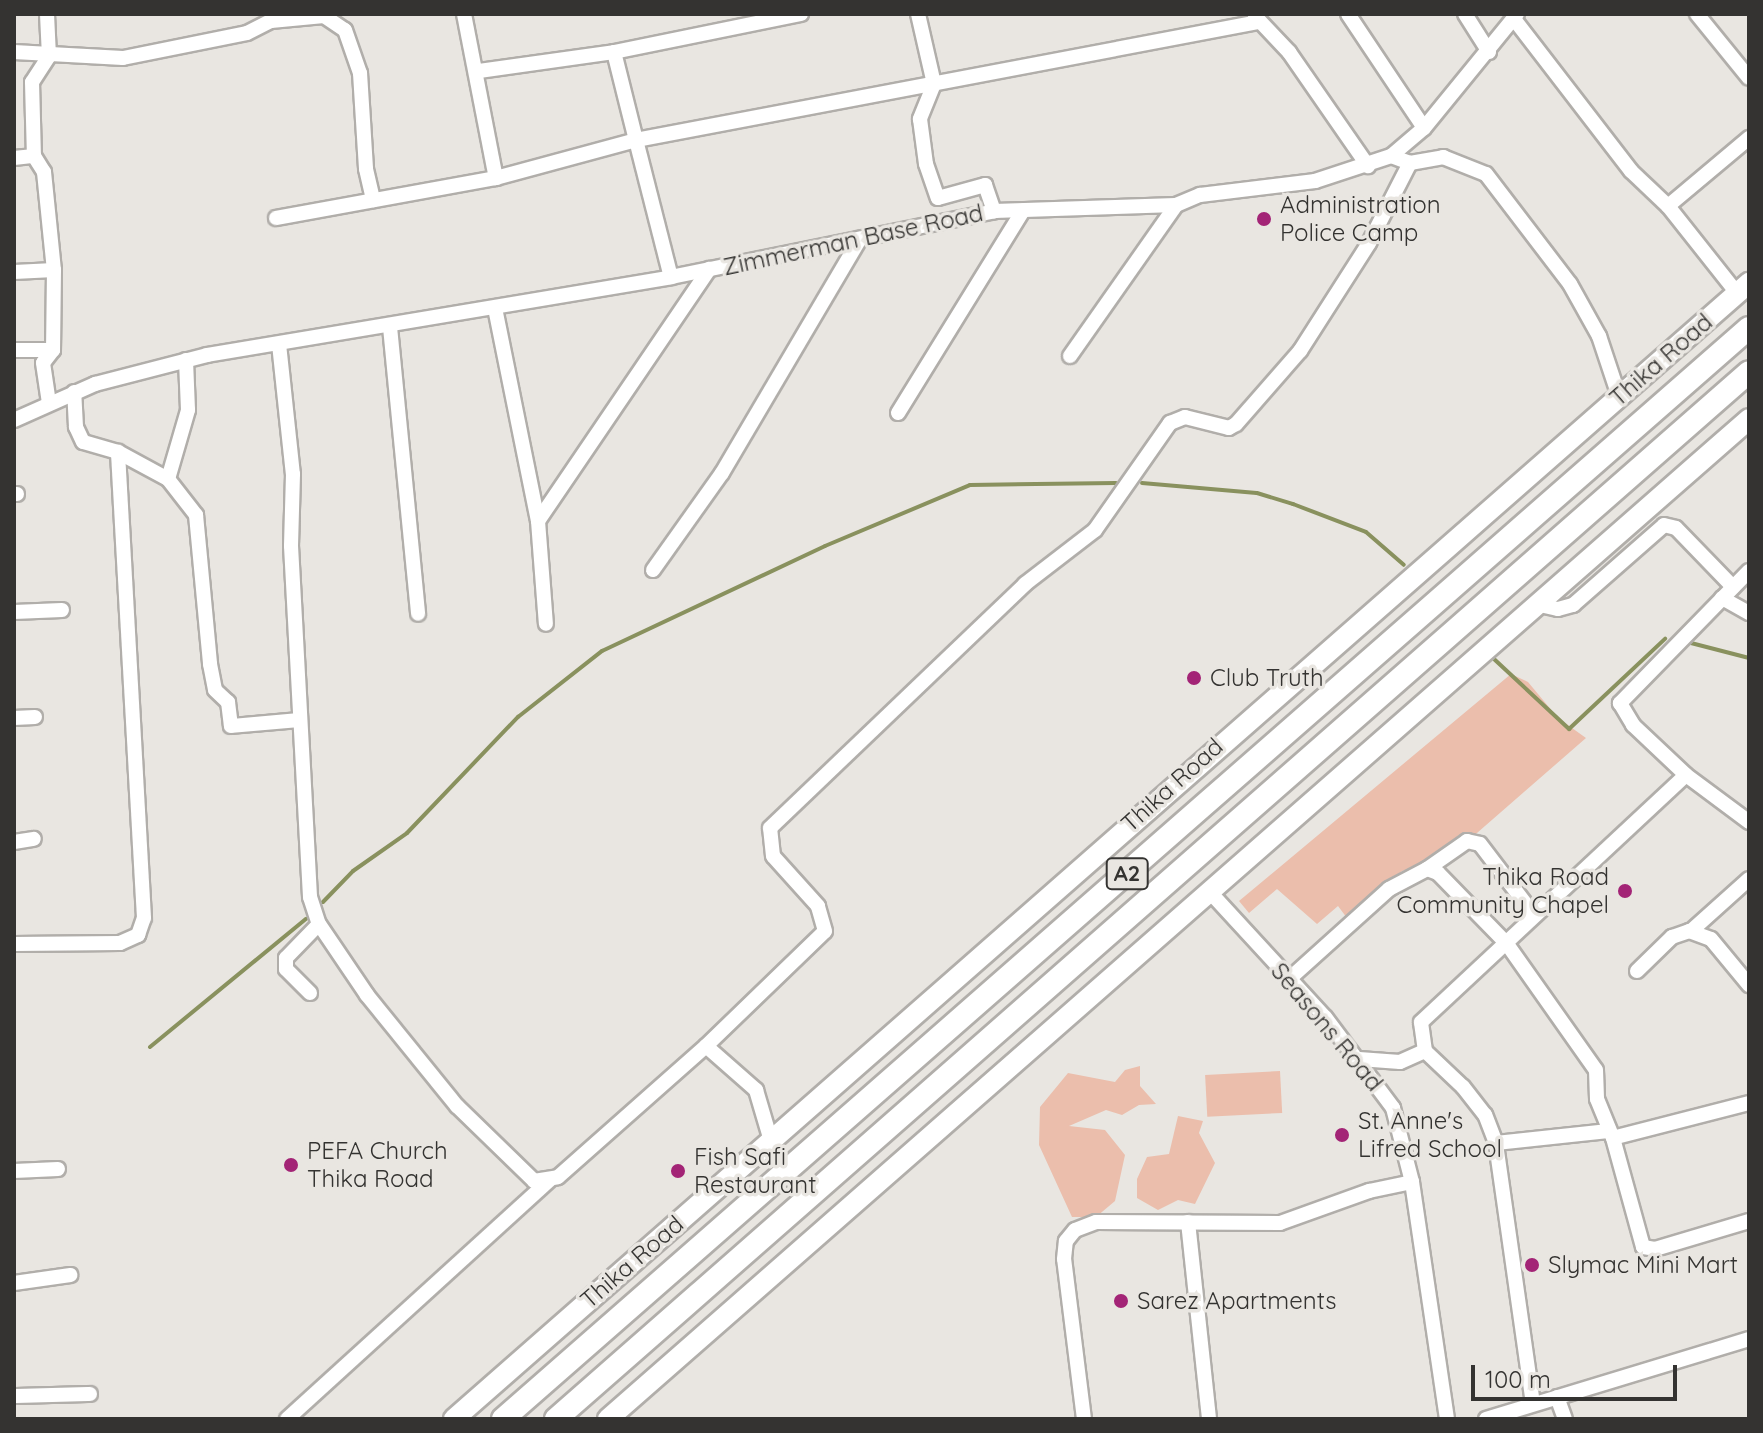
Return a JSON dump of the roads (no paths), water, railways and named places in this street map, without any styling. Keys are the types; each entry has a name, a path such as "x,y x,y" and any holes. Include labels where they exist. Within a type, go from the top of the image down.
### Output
{"highway":[{"name":"Thika Road","path":"503,1419 1749,328"},
{"name":"A2","path":"556,1419 1749,372"}],"main road":[{"name":"Thika Road","path":"454,1419 1743,288"},
{"path":"608,1419 1749,419"}],"street":[{"path":"47,14 49,56 32,82 34,156 44,172 54,270 53,350 43,363 49,403"},
{"path":"464,14 479,71 496,178"},
{"path":"479,71 614,52 801,14"},
{"path":"918,14 934,84 920,119 926,164 938,198 985,185 994,211"},
{"path":"1348,14 1424,128"},
{"path":"1465,14 1489,52"},
{"path":"1697,14 1749,78"},
{"path":"14,52 123,58 247,33 271,21 324,16 345,30 360,73 366,169 373,200"},
{"path":"1516,17 1631,171 1668,206 1743,288"},
{"name":"Zimmerman Base Road","path":"14,420 74,392 186,360 671,277 994,211 1176,205 1200,195 1315,181 1391,156 1424,128 1516,17"},
{"path":"276,218 496,178 636,140 934,84 1256,18 1289,52 1368,166"},
{"path":"614,52 671,277"},
{"path":"1668,206 1749,138"},
{"path":"14,158 34,156"},
{"path":"1391,156 1410,163 1443,157 1486,174 1570,284 1599,336 1619,396"},
{"path":"287,1419 550,1180 706,1046 825,931 818,906 773,856 770,828 1025,584 1095,530 1170,423 1185,417 1229,428 1236,424 1300,351 1369,243 1410,163"},
{"path":"1070,356 1176,205"},
{"path":"898,413 1023,211"},
{"path":"653,570 722,473 860,239"},
{"path":"538,521 709,269"},
{"path":"14,272 54,270"},
{"path":"495,308 538,521 546,624"},
{"path":"390,327 418,614"},
{"path":"279,344 293,474 298,720 310,897 319,924 367,995 457,1106 526,1176 550,1180"},
{"path":"14,350 53,350"},
{"path":"168,479 188,410 186,360"},
{"path":"74,392 80,437 95,448 118,452 168,479 196,515 210,664 215,690 228,702 231,726 298,720"},
{"path":"14,944 120,943 138,935 144,918 118,452"},
{"path":"1540,605 1573,605 1664,525 1676,528 1727,593 1749,613"},
{"path":"1749,571 1620,703 1633,725 1686,775 1749,822"},
{"path":"14,612 62,610"},
{"path":"14,718 35,717"},
{"path":"1533,1404 1496,1143 1485,1115 1463,1087 1425,1051 1420,1035 1427,1012 1507,944 1534,915 1686,775"},
{"path":"14,842 34,839"},
{"path":"1288,980 1389,889 1427,869 1467,841 1480,844 1534,915"},
{"path":"1427,869 1438,873 1507,944 1596,1070 1610,1135 1643,1247 1655,1249 1749,1221"},
{"path":"1637,971 1672,937 1691,931 1749,879"},
{"name":"Seasons Road","path":"1209,891 1359,1059 1393,1108 1412,1182 1447,1419"},
{"path":"310,993 286,969 286,958 319,924"},
{"path":"1691,931 1711,939 1749,985"},
{"path":"706,1046 756,1090 771,1141"},
{"path":"1359,1059 1400,1062 1425,1051"},
{"path":"1496,1143 1610,1135 1749,1103"},
{"path":"14,1171 58,1169"},
{"path":"1084,1419 1066,1241 1075,1230 1096,1222 1296,1220 1369,1191 1412,1182"},
{"path":"1188,1222 1209,1419"},
{"path":"14,1283 70,1275"},
{"path":"1486,1419 1749,1339"},
{"path":"14,1396 90,1394"},
{"path":"1557,1397 1565,1419"}],"waterway":[{"path":"323,902 353,871 407,833 518,717 602,651 825,546 970,485 1116,483"},
{"path":"1142,483 1257,493 1293,504 1366,532 1404,565"},
{"path":"1494,659 1569,729 1665,639"},
{"path":"1691,643 1749,658"},
{"path":"150,1047 306,919"}],"place":[{"name":"Administration Police Camp","path":"1264,219"},
{"name":"Club Truth","path":"1194,678"},
{"name":"Thika Road Community Chapel","path":"1625,891"},
{"name":"St. Anne's Lifred School","path":"1342,1135"},
{"name":"PEFA Church Thika Road","path":"291,1165"},
{"name":"Fish Safi Restaurant","path":"678,1171"},
{"name":"Slymac Mini Mart","path":"1532,1265"},
{"name":"Sarez Apartments","path":"1121,1301"}]}
